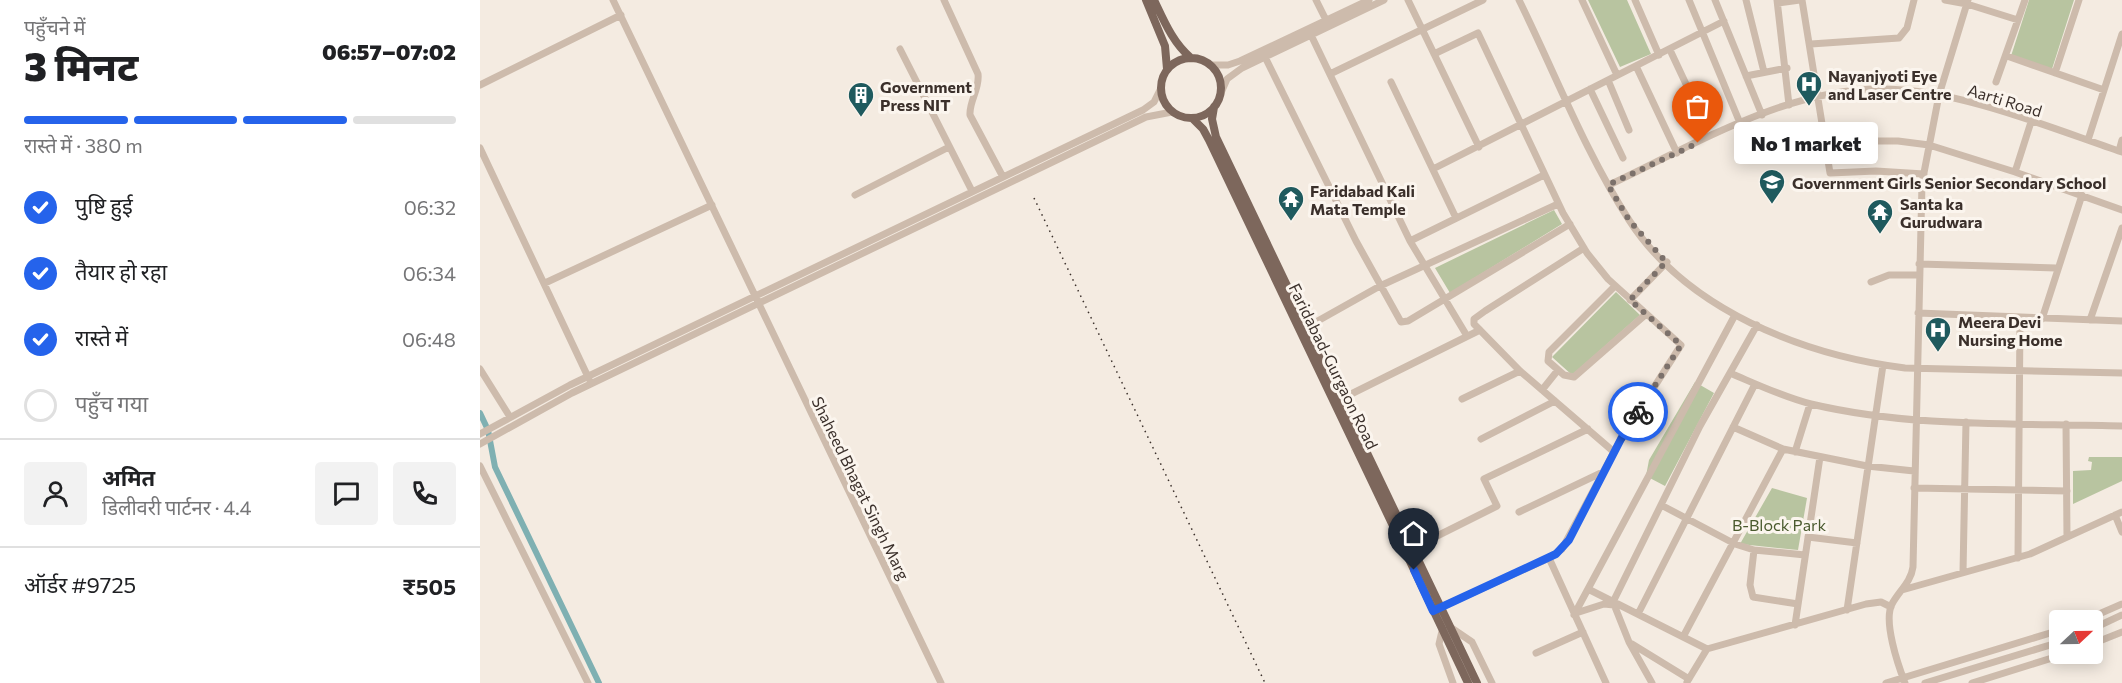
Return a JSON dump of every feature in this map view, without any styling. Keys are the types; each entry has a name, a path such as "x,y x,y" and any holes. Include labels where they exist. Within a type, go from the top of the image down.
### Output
{"main road":[{"path":"1146,0 1165,46 1167,69"},
{"path":"1154,0 1170,32 1191,58 1210,65 1221,85 1215,107 1205,115 1193,119 1172,112 1164,103 1160,90 1161,80 1167,69 1176,62 1191,58"},
{"name":"Faridabad-Gurgaon Road","path":"1215,107 1212,119 1216,136 1437,609"},
{"name":"Faridabad-Gurgaon Road","path":"1193,119 1203,129 1209,140 1413,548 1437,609"},
{"path":"1437,609 1467,672 1477,683"},
{"path":"1467,672 1468,683"}],"street":[{"name":"Shaheed Bhagat Singh Marg","path":"613,0 941,683"},
{"path":"944,0 978,74 979,82 970,106 970,115 1003,177"},
{"path":"1316,0 1326,20"},
{"path":"1210,65 1228,65 1240,61 1369,0"},
{"path":"1220,95 1233,74 1384,0"},
{"path":"1408,0 1479,147"},
{"path":"1330,74 1483,0"},
{"path":"1519,0 1608,185 1629,220 1666,262 1690,284 1735,315 1811,347 1883,365 2122,373"},
{"path":"1582,0 1617,75"},
{"path":"1635,0 1659,55"},
{"path":"1689,0 1740,123"},
{"path":"1715,0 1762,115"},
{"path":"1746,0 1764,72"},
{"path":"1789,105 1787,68 1778,2 1801,0 1811,44 1831,174 1876,171 1924,174"},
{"path":"1811,44 1899,38 1907,28 1914,0"},
{"path":"1945,0 1968,2 2018,20"},
{"path":"1996,82 2025,0"},
{"path":"2055,73 2079,0"},
{"path":"1904,680 1888,620 1891,607 1913,567 1919,264 1924,174 1939,95 1968,2"},
{"path":"480,85 621,15"},
{"path":"1433,169 1724,21"},
{"path":"1434,54 1478,33 1558,204 1584,248 1616,286 1645,315 1677,340 1681,348 1614,452 1569,540 1562,549 1549,558 1437,609"},
{"path":"2088,141 2122,34"},
{"path":"1311,35 1410,241 1467,336"},
{"path":"900,49 972,191"},
{"path":"1670,50 1693,99"},
{"path":"2007,56 2104,90"},
{"path":"1266,57 1380,286 1401,322 1408,321 1445,301 1570,224"},
{"path":"1636,66 1677,153"},
{"path":"1746,76 1787,68"},
{"path":"1608,80 1629,130"},
{"path":"1391,82 1456,218"},
{"path":"1590,89 1623,158"},
{"name":"Aarti Road","path":"1608,185 1740,123 1789,105 1818,97 1876,89 1939,95 2120,151"},
{"path":"480,434 587,376 1143,110 1154,102 1160,90"},
{"path":"480,444 591,384 1146,117 1172,112"},
{"path":"2016,172 2031,122"},
{"path":"2120,151 2122,140"},
{"path":"1826,146 1879,141 1929,145 2016,172 2122,210"},
{"path":"855,195 949,147"},
{"path":"480,148 591,384"},
{"path":"1410,241 1544,175"},
{"path":"2042,319 2056,268 2082,195"},
{"path":"1307,327 1380,286 1558,204"},
{"path":"545,283 712,205"},
{"path":"2090,320 2122,228"},
{"path":"1584,248 1474,319 1480,330 1520,371 1614,452"},
{"path":"1630,300 1666,262"},
{"path":"1919,264 2056,268"},
{"path":"1871,282 1888,275 1919,275"},
{"path":"1616,286 1549,352 1548,361 1568,377 1574,377 1645,315"},
{"path":"1918,313 2122,321"},
{"path":"1575,614 1735,315"},
{"path":"2018,558 2020,318"},
{"path":"1652,683 1629,642 1614,604 1661,506 1757,326"},
{"path":"1339,401 1480,330"},
{"path":"1847,610 1883,365"},
{"path":"480,369 510,417"},
{"path":"1542,390 1558,370"},
{"path":"1462,399 1520,371"},
{"path":"1730,373 1810,404 1876,416 1916,420 2122,426"},
{"path":"1638,614 1755,384"},
{"path":"1481,439 1555,401"},
{"path":"1795,452 1810,404"},
{"path":"1963,572 1966,422"},
{"path":"2066,424 2067,537"},
{"path":"1733,427 1795,452 1867,466 1914,471"},
{"path":"1413,548 1497,506 1484,479 1587,429"},
{"path":"1683,637 1735,544 1783,449"},
{"path":"1795,625 1820,458"},
{"path":"480,466 588,683"},
{"path":"1519,512 1603,472"},
{"path":"1914,488 2067,492"},
{"path":"1661,506 1735,544 1754,550 1805,555"},
{"path":"1902,590 2018,558 2118,513 2122,532"},
{"path":"1808,537 1857,543"},
{"path":"1754,550 1750,585 1753,597 1798,604"},
{"path":"1549,558 1606,683"},
{"path":"1588,589 1707,649 1876,602 1891,607"},
{"path":"1575,614 1604,604 1614,604"},
{"path":"2103,612 2122,604"},
{"path":"2103,623 2122,615"},
{"path":"2106,622 2112,636"},
{"path":"1453,683 1439,644 1446,629 1472,642 1492,683"},
{"path":"1536,653 1583,632"},
{"path":"2103,640 2122,632"},
{"path":"1886,683 1904,680 2049,634"},
{"path":"1629,642 1688,681 1707,649"},
{"path":"1924,683 2049,645"},
{"path":"1972,683 2049,659"}],"green space":[{"path":"1588,0 1627,0 1651,54 1620,67"},
{"path":"2029,0 2074,0 2052,69 2011,56"},
{"path":"1554,210 1562,224 1450,293 1435,268"},
{"path":"1616,292 1640,315 1572,375 1552,357"},
{"path":"1695,382 1714,393 1665,486 1646,476 1649,460"},
{"path":"2089,457 2122,457 2122,481 2073,504 2073,471 2091,470 2092,462 2088,461"},
{"name":"B-Block Park","path":"1772,488 1807,498 1798,550 1740,544"}],"waterway":[{"path":"480,413 488,430 495,467 599,683"}],"railway":[{"path":"1034,198 1265,683"}],"way so far":[{"path":"1638,412 1681,345 1630,300 1666,262 1644,240 1608,185 1698,143"}],"place":[{"name":"Nayanjyoti Eye and Laser Centre","path":"1809,107"},
{"name":"Government Press NIT","path":"861,118"},
{"name":"No 1 market","path":"1698,143"},
{"name":"Government Girls Senior Secondary School","path":"1772,205"},
{"name":"Faridabad Kali Mata Temple","path":"1291,222"},
{"name":"Santa ka Gurudwara","path":"1880,235"},
{"name":"Meera Devi Nursing Home","path":"1938,353"}],"route":[{"path":"1414,570 1433,611 1556,554 1569,540 1621,439 1638,412"}]}
